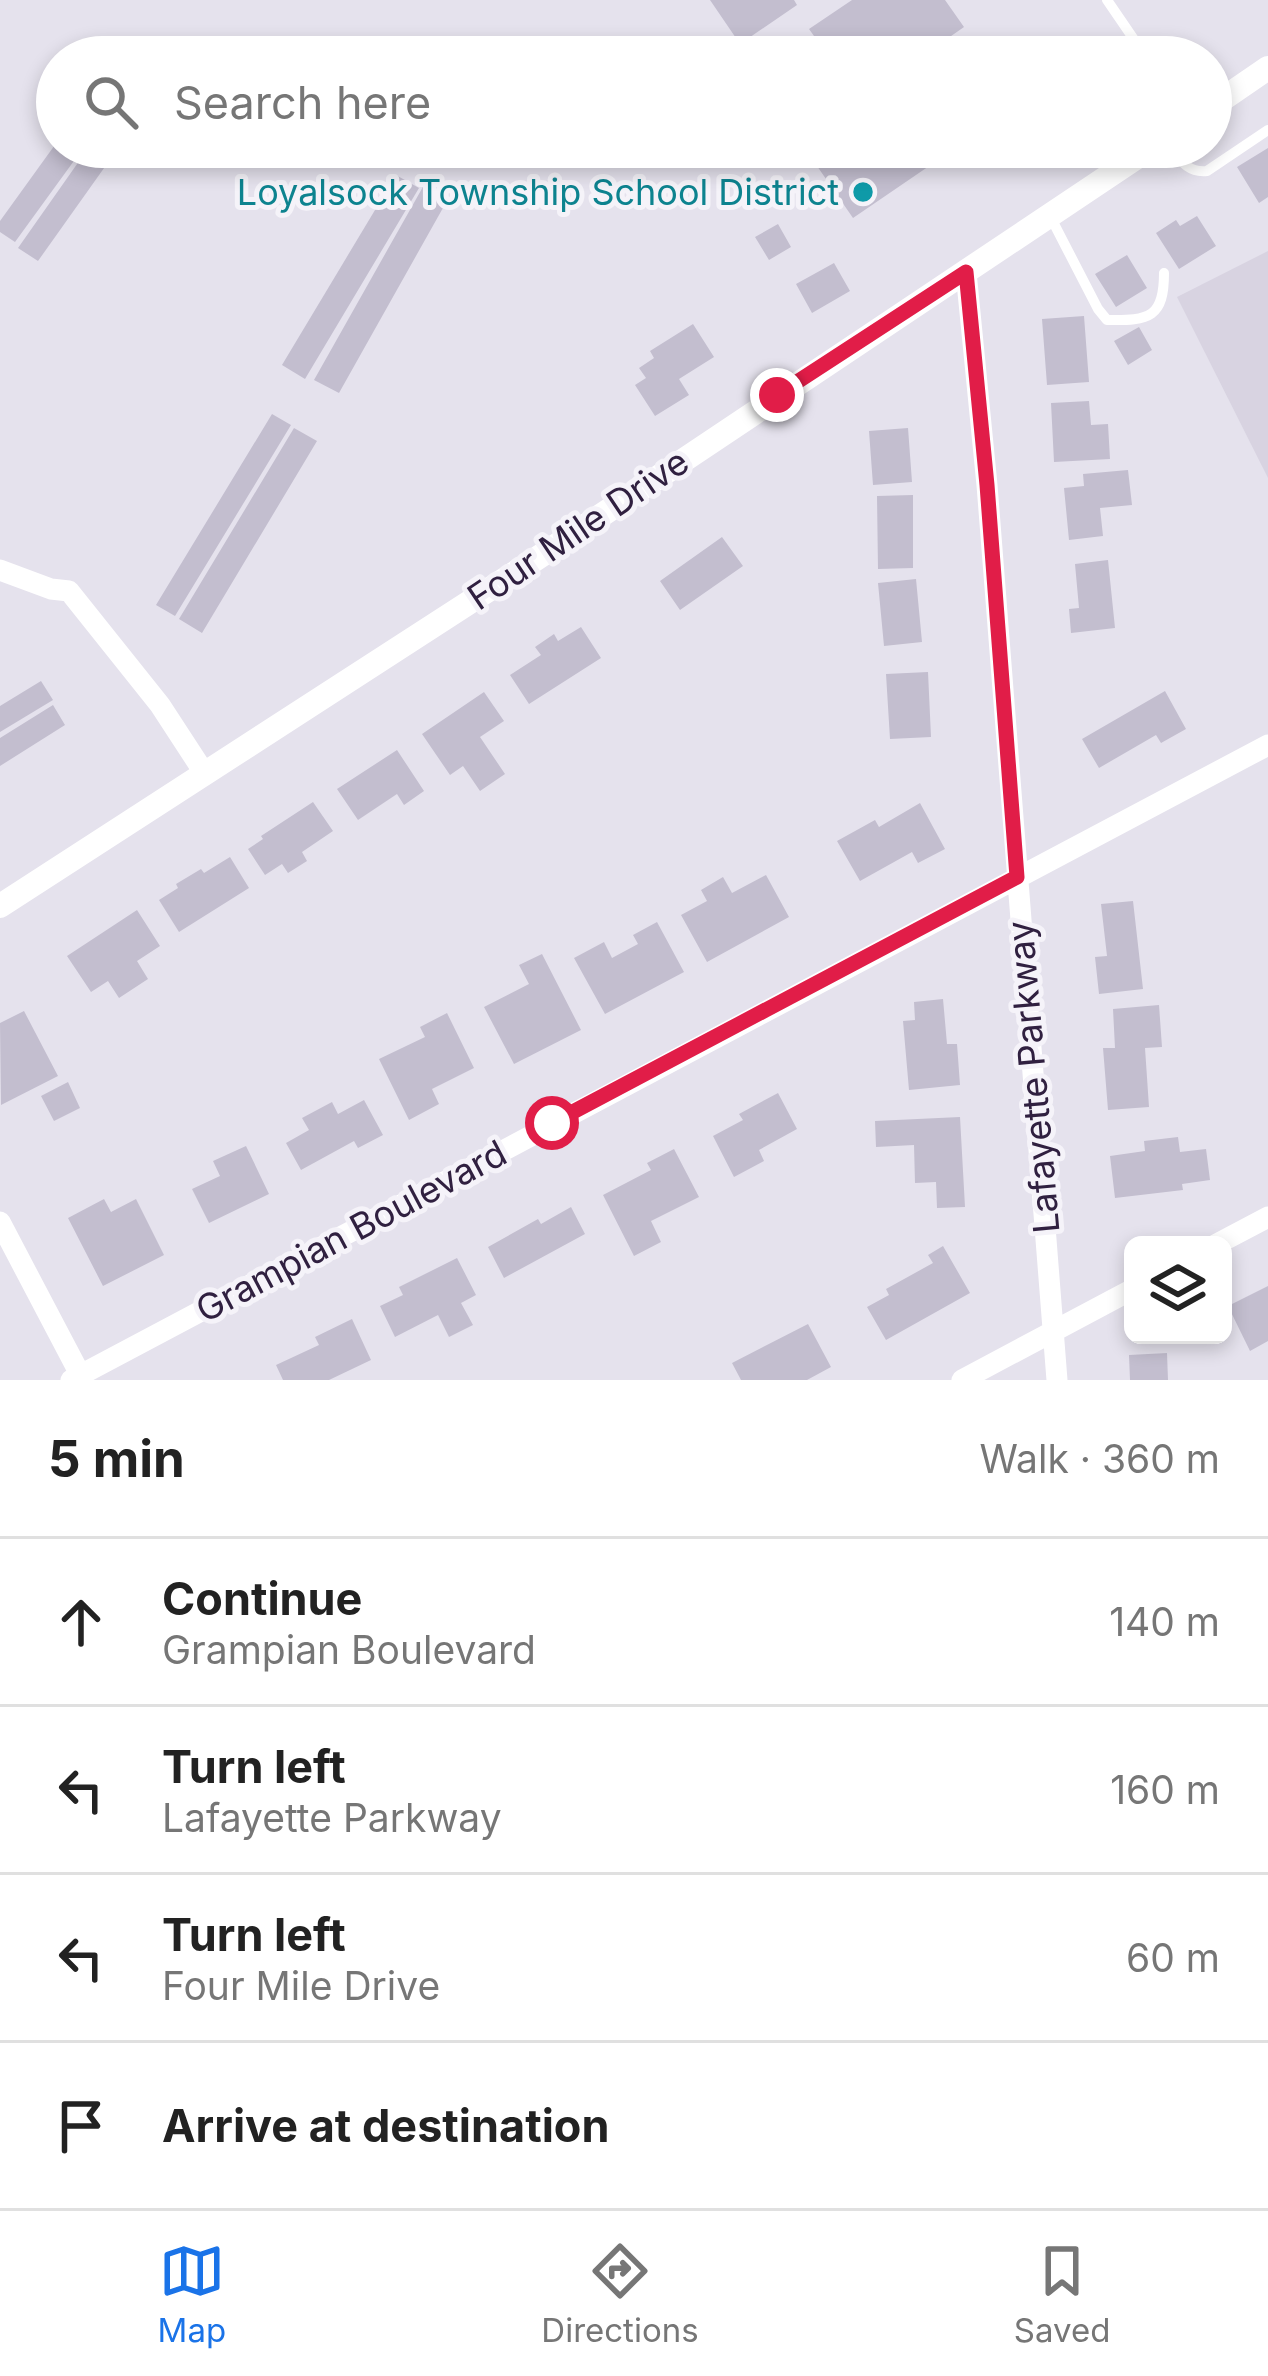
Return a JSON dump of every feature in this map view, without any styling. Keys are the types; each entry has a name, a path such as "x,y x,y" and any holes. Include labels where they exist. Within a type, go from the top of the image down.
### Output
{"street":[{"path":"1232,93 1268,68"},
{"name":"Four Mile Drive","path":"0,906 526,565 1121,168"},
{"name":"Lafayette Parkway","path":"966,272 1057,1380"},
{"path":"0,571 69,591 160,705 205,774"},
{"name":"Grampian Boulevard","path":"78,1378 1268,745"},
{"path":"1232,1236 1268,1217"},
{"path":"0,1222 78,1378"},
{"path":"962,1380 1124,1294"}],"lane":[{"path":"1107,0 1132,36"},
{"path":"1232,154 1268,130"},
{"path":"1050,216 1107,320 1138,318 1160,308 1164,272"}],"shaded area":[{"path":"1268,251 1268,478 1177,297"}],"building":[{"path":"710,0 794,0 797,5 752,36 735,36"},
{"path":"852,0 945,0 964,27 951,36 814,36 809,29"},
{"path":"1268,148 1268,197 1259,203 1237,167"},
{"path":"38,168 69,168 15,242 0,232 0,221"},
{"path":"74,168 104,168 38,261 18,248"},
{"path":"818,168 926,168 853,218"},
{"path":"396,175 419,188 305,379 282,365"},
{"path":"424,185 448,199 339,393 314,380"},
{"path":"1197,216 1216,246 1179,269 1156,233 1176,220 1180,226"},
{"path":"778,224 791,247 769,260 755,237"},
{"path":"1127,255 1147,288 1116,307 1095,274"},
{"path":"834,263 850,291 812,313 796,284"},
{"path":"1084,316 1089,382 1047,385 1042,319"},
{"path":"693,324 714,357 679,379 689,395 655,416 635,385 646,378 639,368 654,358 650,351"},
{"path":"1139,327 1152,350 1128,365 1114,341"},
{"path":"1089,401 1091,425 1108,424 1110,459 1054,462 1051,403"},
{"path":"272,414 291,425 175,616 156,605"},
{"path":"294,428 317,441 202,633 179,619"},
{"path":"908,428 912,482 873,485 869,431"},
{"path":"1128,470 1132,505 1100,508 1103,536 1069,540 1064,488 1084,486 1083,474"},
{"path":"913,495 913,568 878,569 877,496"},
{"path":"722,537 743,566 680,610 660,581"},
{"path":"1108,560 1115,628 1071,633 1069,609 1079,608 1075,564"},
{"path":"916,579 922,642 884,646 878,583"},
{"path":"581,627 601,658 529,704 510,675 541,655 535,647 554,634 558,641"},
{"path":"928,672 931,737 890,739 886,674"},
{"path":"41,681 53,700 0,732 0,706"},
{"path":"1165,691 1186,729 1161,743 1156,735 1099,768 1082,739"},
{"path":"484,692 504,721 480,737 505,774 480,791 463,766 450,775 422,734"},
{"path":"53,705 65,725 0,766 0,738"},
{"path":"397,750 424,791 404,805 397,794 358,820 337,789"},
{"path":"313,802 333,831 302,852 307,861 288,873 282,864 265,875 248,849"},
{"path":"920,803 945,849 918,863 912,852 860,881 837,841 875,820 879,827"},
{"path":"230,857 249,888 179,932 159,900 178,888 176,884"},
{"path":"766,875 789,917 707,962 681,915 707,901 701,890 723,877 732,893"},
{"path":"1133,901 1143,989 1099,994 1095,957 1107,956 1101,904"},
{"path":"137,910 160,946 137,961 148,979 119,998 108,981 91,992 67,956"},
{"path":"657,922 684,972 605,1014 574,958 604,942 612,958 638,944 633,935"},
{"path":"542,954 581,1030 514,1064 484,1007 529,984 519,965"},
{"path":"943,999 947,1044 957,1044 960,1085 909,1090 903,1021 915,1020 914,1002"},
{"path":"1159,1005 1162,1047 1145,1048 1149,1107 1108,1110 1103,1048 1115,1048 1113,1009"},
{"path":"24,1011 58,1076 1,1105 0,1023"},
{"path":"447,1013 474,1068 432,1089 439,1104 409,1120 379,1059 425,1037 420,1027"},
{"path":"68,1082 80,1108 54,1121 41,1096"},
{"path":"778,1093 797,1129 759,1150 764,1161 734,1177 713,1136 743,1120 739,1114"},
{"path":"364,1100 383,1135 358,1148 354,1141 301,1170 286,1143 309,1130 302,1118 332,1102 338,1114"},
{"path":"960,1117 965,1207 937,1208 936,1182 915,1183 914,1145 876,1147 875,1121"},
{"path":"1178,1137 1180,1152 1206,1149 1210,1180 1182,1184 1183,1190 1115,1198 1110,1156 1145,1151 1144,1141"},
{"path":"246,1146 269,1194 209,1223 192,1189 220,1176 213,1161"},
{"path":"674,1149 699,1197 651,1221 661,1242 634,1256 603,1195 651,1170 647,1163"},
{"path":"104,1199 111,1212 136,1199 164,1255 103,1286 68,1218"},
{"path":"571,1207 585,1234 504,1278 488,1247"},
{"path":"943,1246 970,1293 886,1340 867,1307 889,1295 886,1289 933,1263 928,1255"},
{"path":"457,1258 476,1295 461,1303 473,1325 449,1337 438,1315 395,1337 380,1306 403,1295 399,1287"},
{"path":"1268,1286 1268,1341 1250,1351 1232,1314 1232,1304"},
{"path":"352,1319 371,1360 329,1380 283,1380 276,1365 319,1345 315,1337"},
{"path":"808,1324 831,1367 807,1380 741,1380 732,1363"},
{"path":"1167,1353 1168,1380 1130,1380 1129,1355"}],"place":[{"name":"Loyalsock Township School District","path":"863,192"}],"route":[{"path":"552,1123 1017,877 966,272 777,395"}]}
